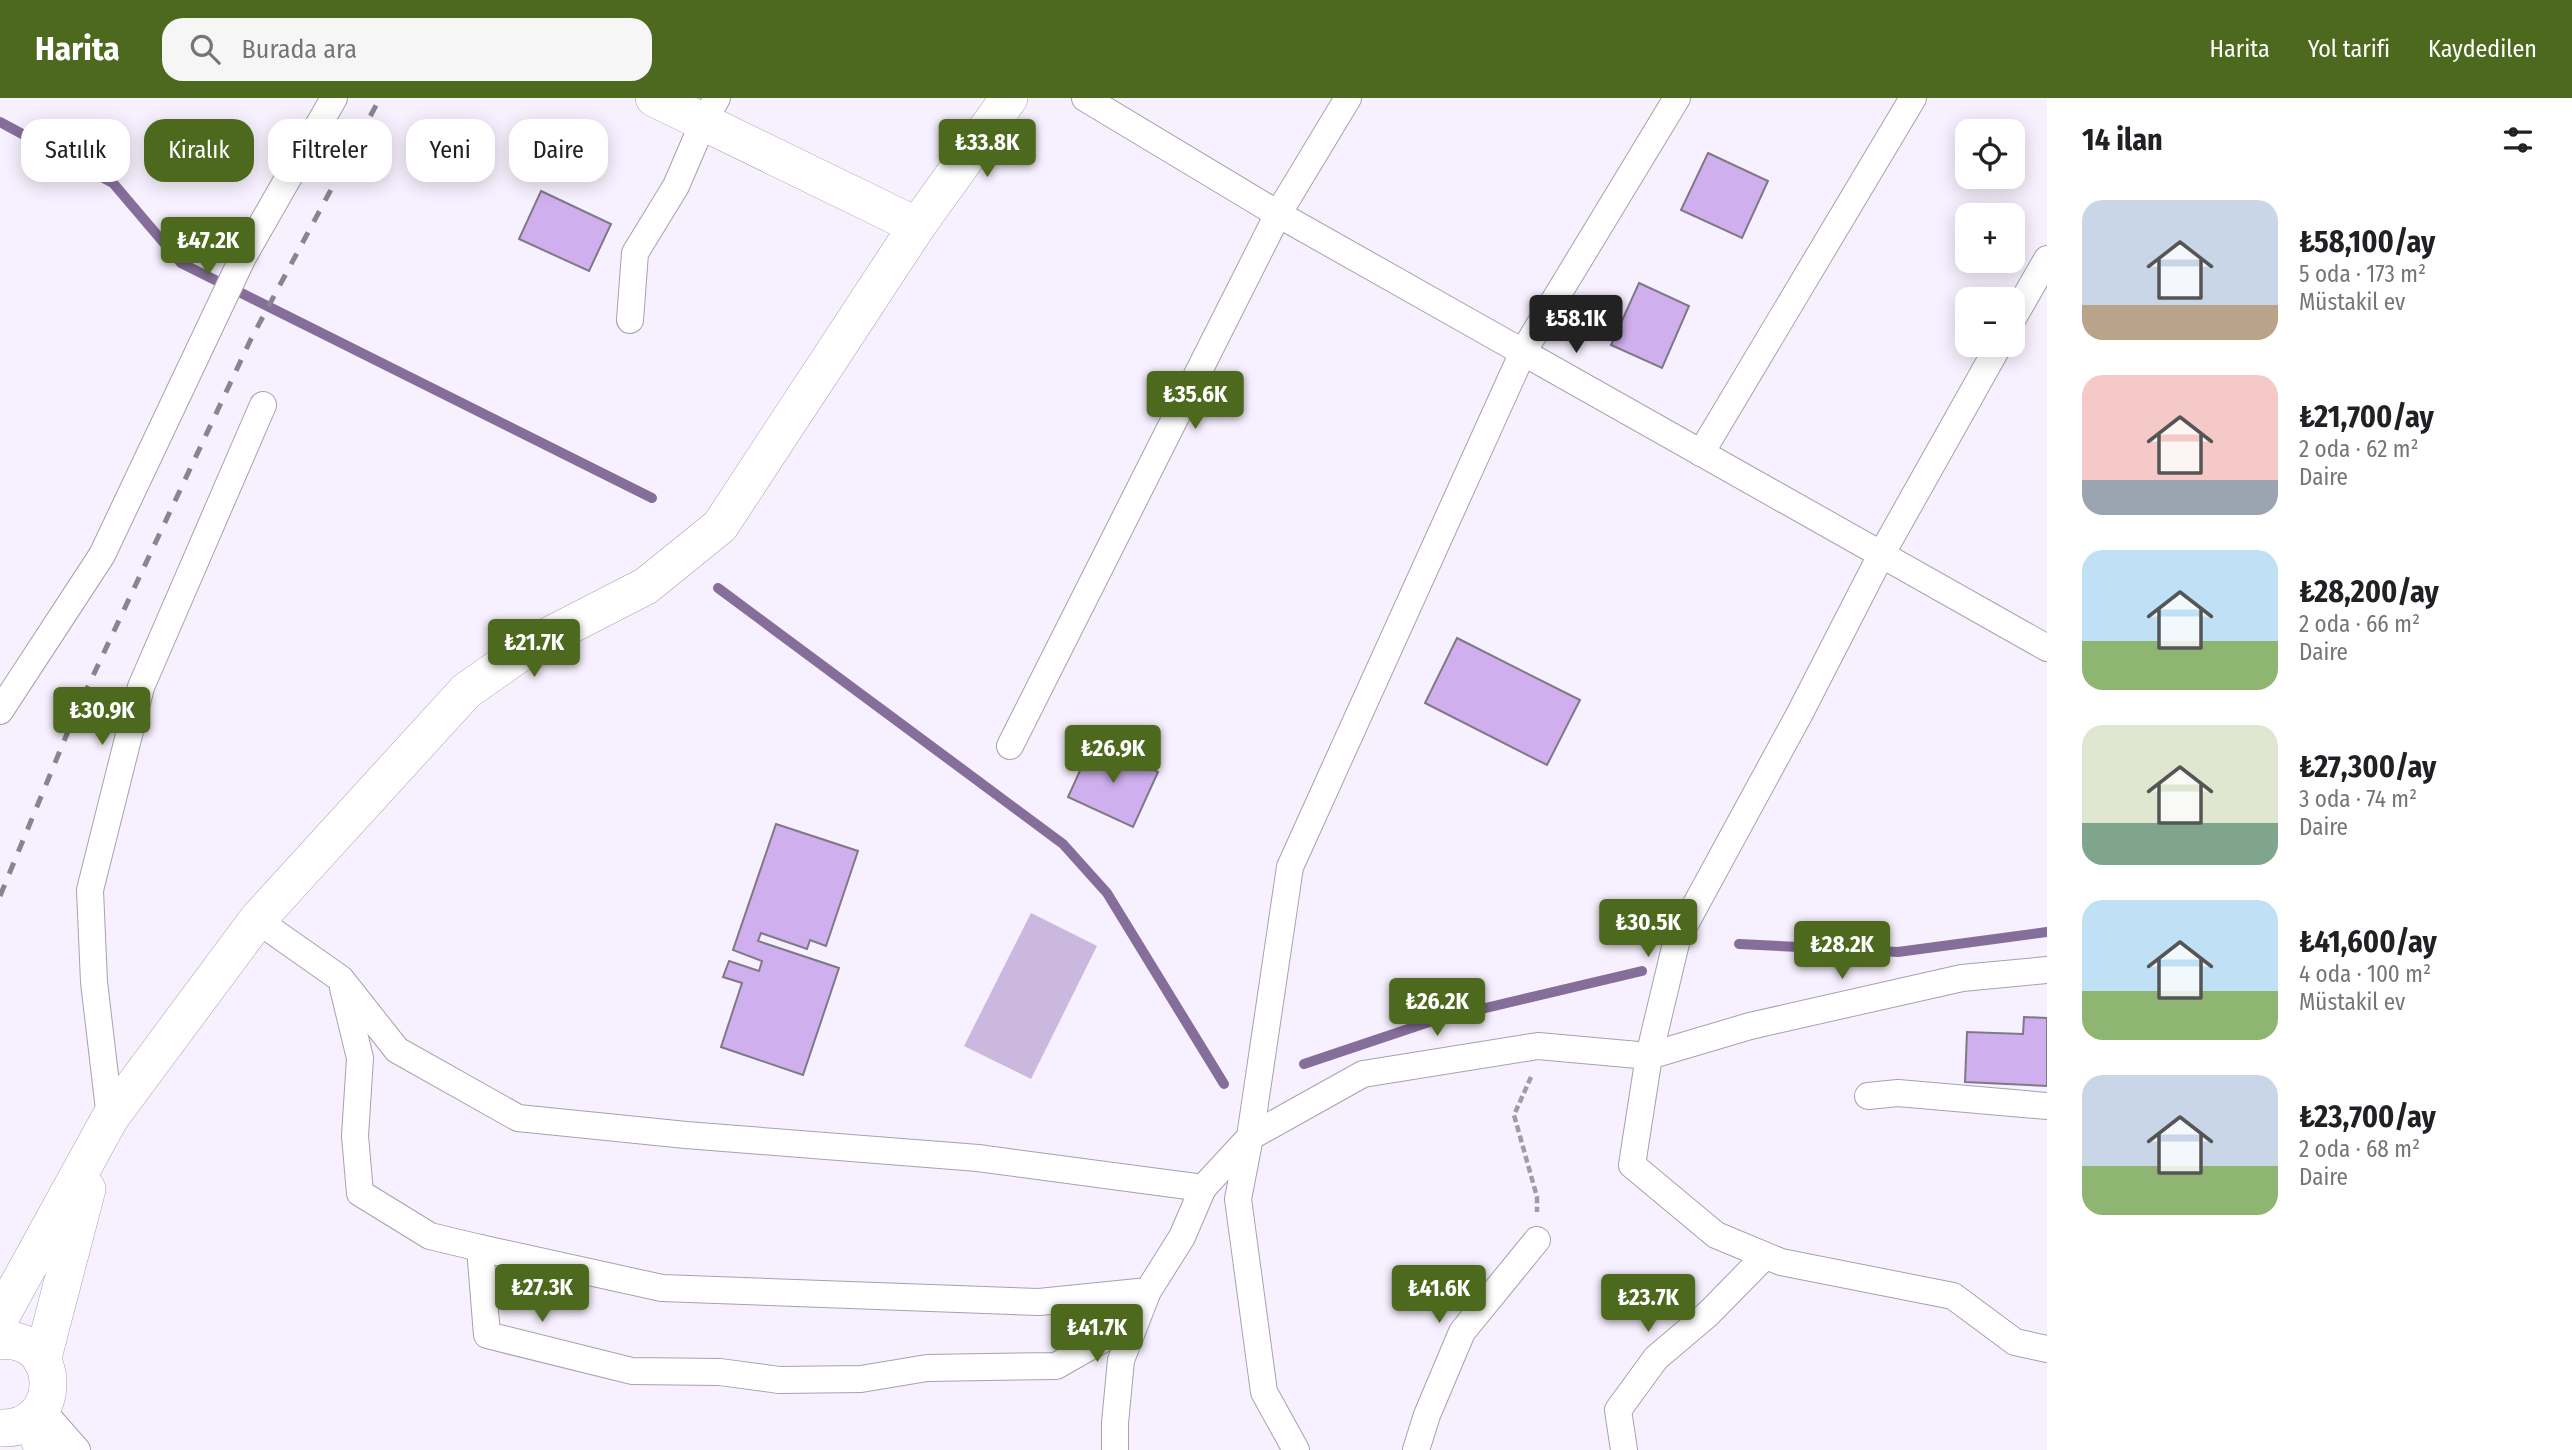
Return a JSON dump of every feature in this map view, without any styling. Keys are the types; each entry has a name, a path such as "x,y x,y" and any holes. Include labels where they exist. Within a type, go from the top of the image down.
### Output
{"main road":[{"path":"654,98 710,111 917,226"},
{"path":"0,1318 110,1118 257,920 467,691 533,644 646,586 720,526 917,226 1010,98"},
{"path":"42,1361 80,1211 110,1118"},
{"path":"0,1340 11,1339 23,1343 34,1350 42,1361 49,1385 29,1426"},
{"path":"0,1440 4,1450"}],"street":[{"path":"0,711 102,555 243,257 334,98"},
{"path":"1085,98 1278,214 2047,648"},
{"path":"1010,746 1278,214 1348,98"},
{"path":"1296,1450 1264,1392 1238,1199 1250,1137 1290,867 1522,352 1677,98"},
{"path":"1701,453 1913,98"},
{"path":"630,320 635,253 676,186 710,111"},
{"path":"2025,297 2047,259"},
{"path":"1992,357 1881,555 1800,713 1677,939 1649,1056 1632,1165 1716,1235 1781,1262 1953,1296 2015,1342 2047,1349"},
{"path":"110,1118 94,982 90,890 141,687 262,405"},
{"path":"257,920 341,979 397,1050 518,1118 687,1135 978,1158 1203,1188"},
{"path":"480,1248 487,1335 632,1371 720,1372 779,1380 807,1380 861,1379 927,1368 1056,1366 1105,1338 1148,1291 1182,1237 1203,1188 1250,1137 1363,1074 1538,1046 1649,1056 1750,1026 1962,978 2047,970"},
{"path":"341,979 360,1058 355,1136 360,1193 430,1236 662,1288 1039,1302 1148,1291"},
{"path":"1868,1096 1898,1093 2047,1107"},
{"path":"1416,1450 1427,1415 1462,1332 1537,1240"},
{"path":"1624,1450 1618,1410 1625,1400 1656,1358 1708,1314 1765,1256"},
{"path":"1115,1450 1121,1360 1148,1291"},
{"path":"29,1426 77,1450"}],"path":[{"path":"1537,1240 1537,1197 1514,1115 1529,1085 1538,1046"}],"shaded area":[{"path":"1031,913 1097,946 1031,1079 964,1046"}],"building":[{"path":"1708,153 1768,181 1742,238 1681,210"},
{"path":"541,191 611,224 589,271 519,239"},
{"path":"1639,283 1689,306 1662,368 1611,345"},
{"path":"1457,638 1580,700 1547,765 1425,703"},
{"path":"1093,742 1158,772 1133,827 1068,797"},
{"path":"776,824 858,851 826,946 810,940 807,949 761,933 758,941 839,968 803,1075 721,1047 742,983 723,977 729,961 759,971 762,961 733,950"},
{"path":"2024,1017 2047,1018 2047,1086 1965,1082 1967,1032 2023,1034"}],"waterway":[{"path":"0,122 113,183 181,263 652,498"},
{"path":"718,588 1063,844 1107,893 1224,1084"},
{"path":"1739,944 1898,952 2047,932"},
{"path":"1304,1064 1435,1020 1642,971"}],"railway":[{"path":"0,896 76,712 251,339 380,98"}]}
